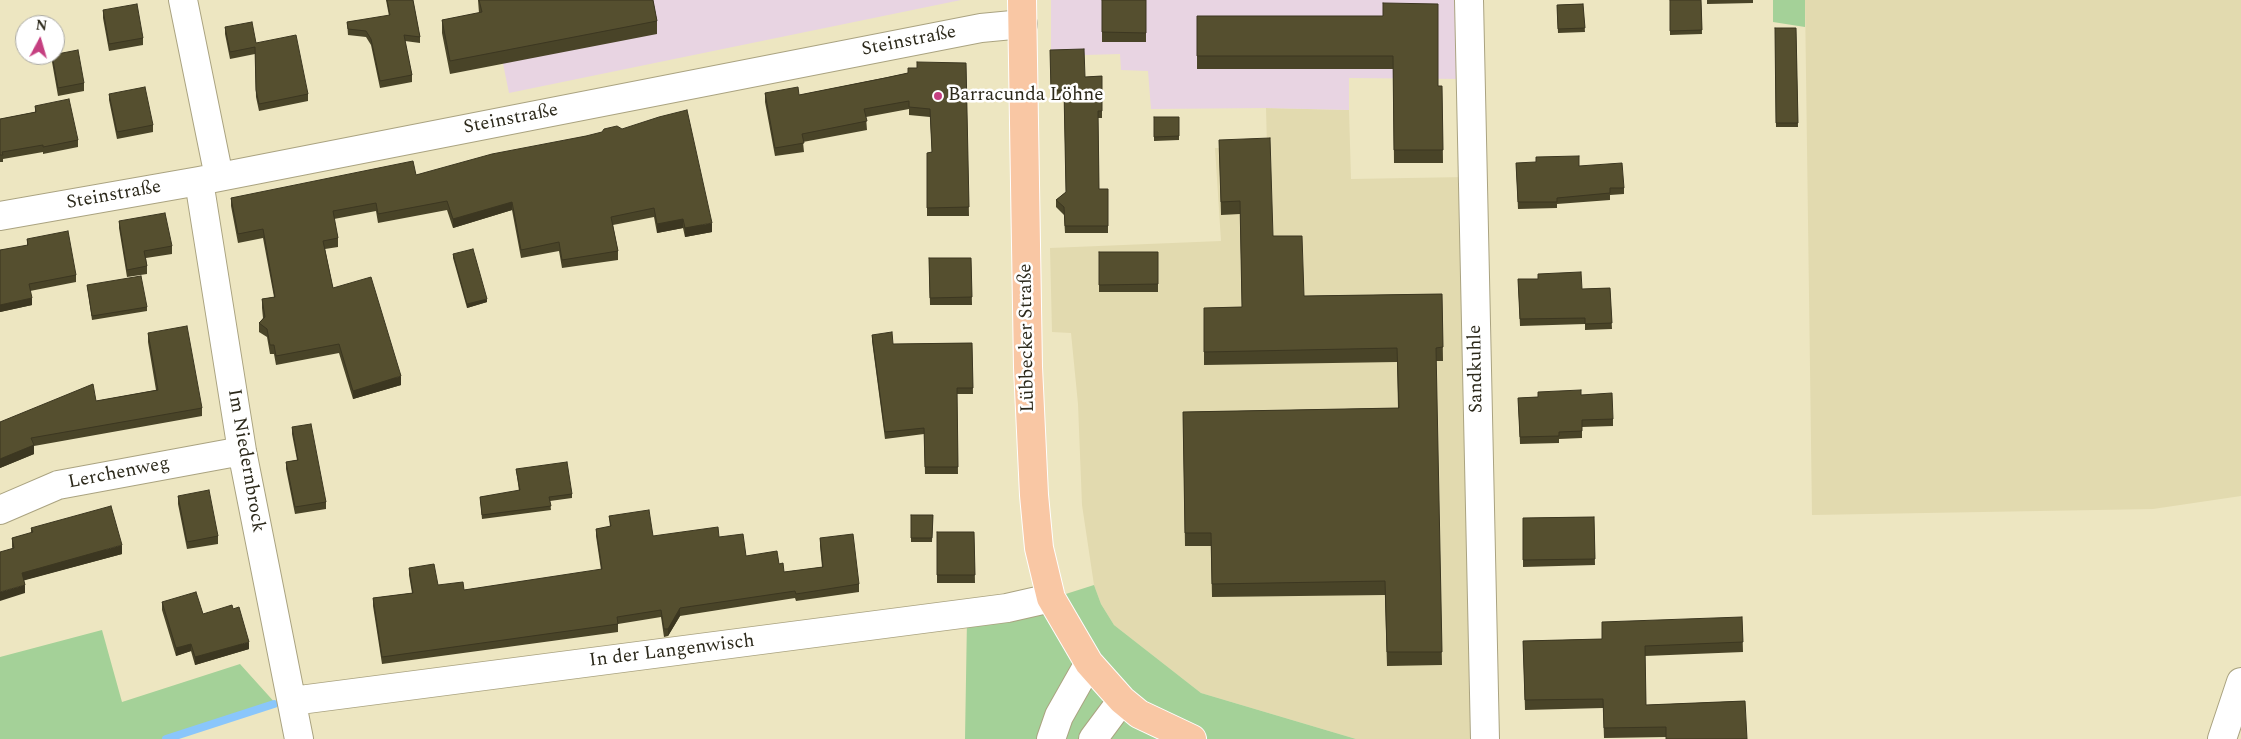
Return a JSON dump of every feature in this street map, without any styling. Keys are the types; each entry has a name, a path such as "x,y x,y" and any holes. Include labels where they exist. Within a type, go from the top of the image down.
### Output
{"main road":[{"name":"Lübbecker Straße","path":"1022,12 1030,406 1034,496 1039,548 1051,598 1089,664 1122,700 1139,714 1192,739"}],"street":[{"name":"Im Niedernbrock","path":"183,0 209,179 242,451 299,739"},
{"name":"Sandkuhle","path":"1469,0 1484,739"},
{"name":"Steinstraße","path":"0,216 209,179 981,28 1022,12"},
{"name":"Lerchenweg","path":"0,510 58,485 242,451"},
{"name":"In der Langenwisch","path":"292,701 1007,608 1051,598"},
{"path":"1051,739 1059,716 1089,664"},
{"path":"2222,739 2241,682"},
{"path":"1093,739 1122,700"}],"shaded area":[{"path":"490,0 961,0 509,93"},
{"path":"1051,0 1463,0 1464,79 1349,78 1349,110 1266,108 1151,109 1148,71 1121,70 1120,54 1051,56"},
{"path":"1805,0 2241,0 2241,496 2153,509 1812,515"},
{"path":"1266,108 1349,110 1351,179 1466,177 1482,739 1356,739 1201,693 1114,625 1101,604 1094,585 1082,505 1078,404 1071,333 1052,332 1050,248 1221,241 1215,148 1267,147"}],"green space":[{"path":"1773,0 1805,0 1805,27 1773,22"},
{"path":"1094,585 1101,604 1114,625 1201,693 1356,739 965,739 967,619 1003,614"},
{"path":"102,630 122,702 240,664 277,705 172,739 0,739 0,657"}],"building":[{"path":"387,0 413,0 420,37 404,35 412,75 380,81 371,39 366,31 348,29 347,22 390,15"},
{"path":"479,0 653,0 657,21 450,61 442,20 482,12"},
{"path":"1102,0 1146,0 1146,33 1102,32"},
{"path":"1670,0 1701,0 1702,30 1670,31"},
{"path":"1383,3 1438,4 1438,86 1442,86 1443,150 1394,150 1393,56 1197,56 1197,16 1383,16"},
{"path":"137,4 143,38 109,44 103,10"},
{"path":"1583,4 1585,28 1558,29 1557,5"},
{"path":"252,22 256,43 296,35 308,94 259,104 256,90 255,47 230,52 225,27"},
{"path":"1775,28 1796,28 1798,123 1776,123"},
{"path":"1084,49 1085,77 1102,76 1102,111 1098,111 1099,189 1108,189 1108,226 1065,226 1064,207 1056,200 1066,192 1064,90 1051,91 1050,50"},
{"path":"78,50 84,83 58,88 54,65 65,65 65,52"},
{"path":"917,62 966,63 969,207 927,208 927,153 932,152 930,109 909,107 909,101 864,109 867,121 802,134 804,143 775,148 765,93 798,87 799,95 885,78 908,73 908,68 917,68"},
{"path":"145,87 153,125 117,132 109,94"},
{"path":"69,99 78,140 2,152 3,155 0,155 0,119 36,112 35,106"},
{"path":"687,110 712,223 685,228 683,219 657,224 654,208 611,217 618,251 562,260 559,242 521,250 512,202 453,219 447,201 378,214 376,203 333,211 338,238 323,241 333,288 371,277 401,376 353,391 339,344 276,356 274,345 270,345 267,329 259,323 265,317 262,299 275,297 263,229 238,234 231,198 413,161 416,175 492,154 586,136 617,126 622,129"},
{"path":"1154,117 1179,117 1179,136 1154,137"},
{"path":"1270,138 1273,236 1302,236 1304,296 1442,294 1443,347 1436,348 1442,652 1387,652 1385,581 1212,584 1211,533 1185,533 1183,412 1399,408 1397,348 1204,352 1204,308 1242,307 1240,201 1221,202 1219,140"},
{"path":"1579,156 1579,166 1622,163 1624,188 1610,188 1610,193 1557,198 1557,202 1518,202 1516,163 1536,162 1536,157"},
{"path":"165,213 172,246 144,251 147,266 127,270 119,221"},
{"path":"68,231 76,275 29,284 32,298 0,305 0,250 28,245 27,239"},
{"path":"473,249 487,299 467,304 453,254"},
{"path":"1099,252 1158,252 1158,284 1099,285"},
{"path":"929,258 971,258 972,297 930,298"},
{"path":"1581,272 1582,289 1610,288 1612,323 1585,324 1585,318 1520,319 1518,279 1538,279 1538,274"},
{"path":"141,276 147,307 92,316 87,285"},
{"path":"187,326 202,408 31,438 34,445 0,459 0,422 93,384 96,401 158,390 148,333"},
{"path":"892,332 893,344 972,343 973,388 957,388 958,467 925,467 924,428 885,432 872,335"},
{"path":"1581,390 1581,395 1612,393 1613,419 1582,420 1582,431 1559,432 1559,436 1520,437 1518,398 1538,397 1538,392"},
{"path":"311,424 326,502 295,507 286,462 298,460 292,427"},
{"path":"567,462 572,494 549,497 551,506 482,515 480,497 520,490 516,469"},
{"path":"209,490 218,536 187,542 178,496"},
{"path":"111,506 122,545 22,573 25,585 0,592 0,552 14,548 12,538 33,532 31,528"},
{"path":"649,510 653,536 718,527 719,537 743,534 746,556 777,551 779,564 783,563 784,572 823,567 820,538 853,534 859,584 796,594 795,591 680,608 668,629 664,629 661,610 617,617 618,624 382,657 373,598 413,593 409,568 434,564 438,585 463,582 464,590 602,569 596,529 611,526 609,516"},
{"path":"911,515 933,515 932,538 911,538"},
{"path":"1594,517 1595,559 1523,560 1523,518"},
{"path":"937,532 974,532 975,575 937,575"},
{"path":"196,592 203,614 232,605 233,609 239,607 249,642 195,657 191,644 176,648 162,602"},
{"path":"1742,617 1743,642 1645,646 1646,705 1745,701 1747,739 1666,739 1666,727 1604,728 1603,699 1525,700 1523,641 1602,639 1602,622"}],"waterway":[{"path":"166,739 274,704"}],"place":[{"name":"Barracunda Löhne","path":"938,96"}]}
